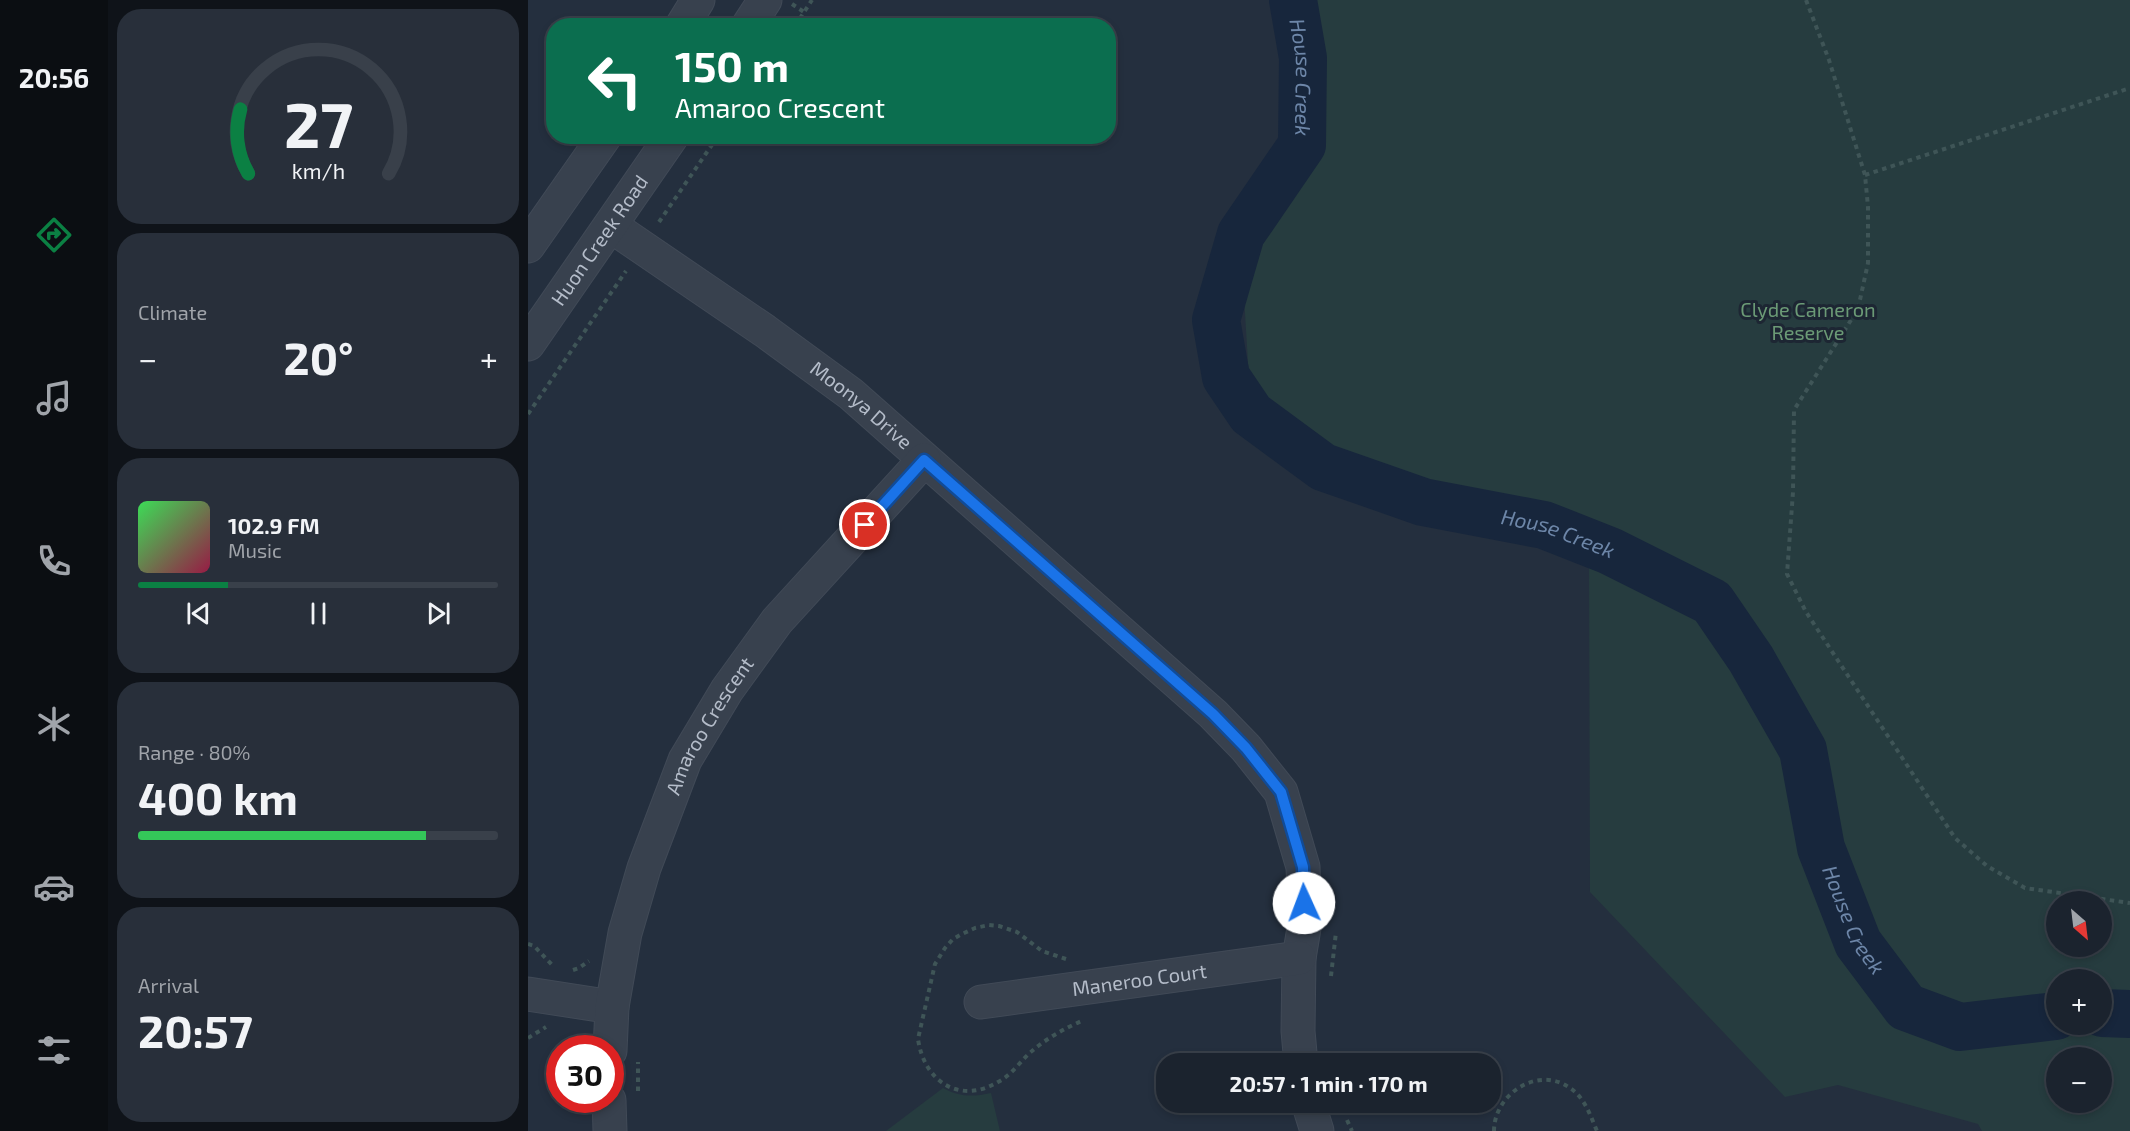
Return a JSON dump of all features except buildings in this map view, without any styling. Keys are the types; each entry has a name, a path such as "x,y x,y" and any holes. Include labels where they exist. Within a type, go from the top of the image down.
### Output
{"street":[{"path":"687,18 698,0"},
{"path":"753,18 765,0"},
{"path":"528,246 599,144"},
{"name":"Huon Creek Road","path":"528,344 667,144"},
{"name":"Moonya Drive","path":"611,226 851,394 1213,714 1246,748 1281,792 1303,867 1305,922 1299,958 1299,1053"},
{"name":"Amaroo Crescent","path":"614,1035 599,1005 625,933 644,868 685,760 728,690 777,621 924,460"},
{"name":"Maneroo Court","path":"981,1002 1299,958"},
{"path":"528,994 599,1005"},
{"path":"610,1131 618,1113"},
{"path":"1311,1113 1317,1131"}],"path":[{"path":"800,18 812,0"},
{"path":"1806,0 1829,60 1864,175 1868,207 1868,263 1858,309 1794,410 1792,503 1787,574 1806,612 1955,838 1987,866 2025,888 2130,903"},
{"path":"1864,175 2130,88"},
{"path":"659,223 713,144"},
{"path":"528,414 628,269"},
{"path":"528,944 534,946 548,963 562,970"},
{"path":"572,970 591,959 599,1005"},
{"path":"1494,1131 1496,1114 1503,1100 1514,1089 1527,1083 1543,1080 1559,1082 1572,1089 1586,1104 1597,1131"}],"green space":[{"name":"Clyde Cameron Reserve","path":"1297,0 2130,0 2130,1131 1982,1131 1978,1124 1838,1085 1785,1097 1590,892 1589,558 1474,499 1378,474 1278,427 1254,399 1248,363 1242,263 1289,136"},
{"path":"943,1088 966,1095 991,1093 1000,1131 886,1131"}],"waterway":[{"name":"House Creek","path":"1293,0 1303,58 1302,145 1241,234 1216,320 1226,377 1251,414 1323,467 1423,502 1544,525 1610,551 1712,602 1751,659 1803,750 1821,848 1858,943 1906,1007 1960,1027 2046,1017"},
{"name":"House Creek","path":"2112,1013 2130,1014"}],"route":[{"path":"865,525 924,460 1213,714 1246,748 1281,792 1303,867 1304,903"}]}
